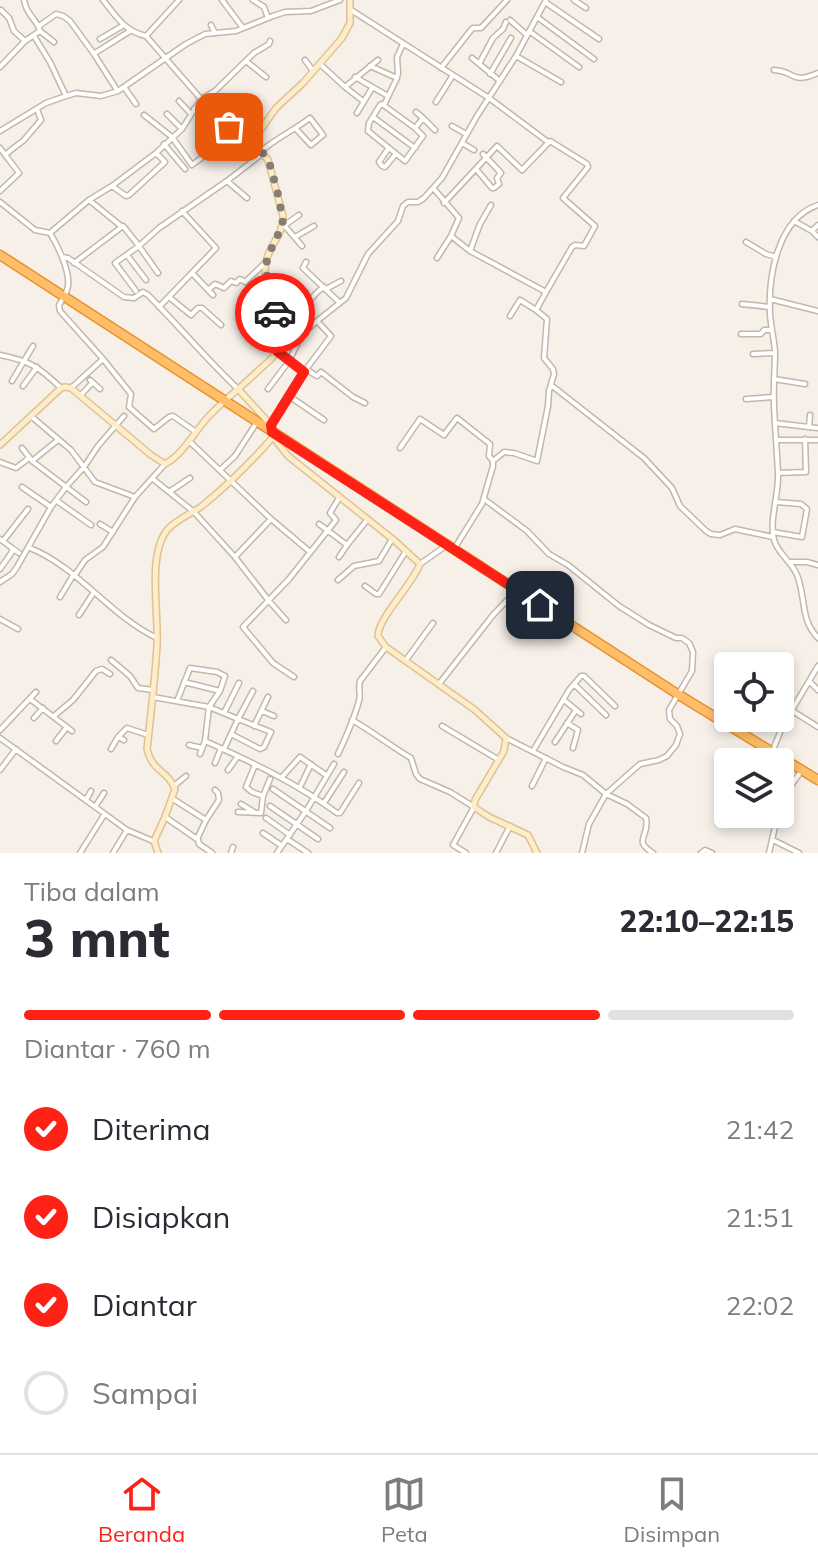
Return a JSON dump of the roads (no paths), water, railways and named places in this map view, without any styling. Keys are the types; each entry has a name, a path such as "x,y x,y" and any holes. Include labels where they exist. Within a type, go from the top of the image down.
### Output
{"highway":[{"path":"0,255 679,695 767,748"},
{"path":"794,765 818,780"}],"street":[{"path":"24,0 29,14 54,42"},
{"path":"103,0 130,31 146,36 201,99"},
{"path":"146,36 179,0"},
{"path":"222,0 243,28"},
{"path":"253,0 264,7 268,18"},
{"path":"0,131 46,103 66,96 76,93 101,96 118,91 205,34 243,28 285,12 311,11 340,0"},
{"path":"252,142 276,108 346,33 350,23 350,0"},
{"path":"441,68 471,30 481,28 507,0"},
{"path":"574,0 586,8"},
{"path":"268,389 289,361 302,334 344,301 368,254 398,221 403,206 408,202 418,202 434,189 516,56 545,1 599,39"},
{"path":"1,10 9,18 14,31 25,41"},
{"path":"351,10 489,98 548,142 553,142 588,165 563,198 595,226 585,245 572,247 536,310"},
{"path":"0,67 56,14 70,21 118,91"},
{"path":"537,17 594,59"},
{"path":"479,64 493,38 508,21 579,67"},
{"path":"100,39 124,25"},
{"path":"211,25 215,33"},
{"path":"94,54 130,31"},
{"path":"34,36 66,96"},
{"path":"490,74 511,38"},
{"path":"50,233 89,200 156,153 182,129 201,99 224,84 270,41"},
{"path":"384,105 422,134 423,138 405,161 367,127 380,105 384,105 397,78 397,57 403,44"},
{"path":"516,56 561,82"},
{"path":"472,58 500,81"},
{"path":"305,60 313,71"},
{"path":"345,87 378,60"},
{"path":"246,61 266,77"},
{"path":"320,64 363,101"},
{"path":"370,66 397,78"},
{"path":"774,70 798,79 818,73"},
{"path":"436,102 453,75"},
{"path":"355,77 389,96"},
{"path":"124,87 136,104"},
{"path":"357,113 372,88"},
{"path":"179,101 236,132 262,152 270,165 284,224 302,246"},
{"path":"6,154 24,140 41,120 37,109"},
{"path":"416,112 435,130"},
{"path":"167,114 182,129"},
{"path":"144,115 172,137 194,165 236,132"},
{"path":"373,117 415,148"},
{"path":"136,291 115,263 227,181 275,140 310,118 323,135 311,145 296,129"},
{"path":"415,128 423,118"},
{"path":"452,126 466,134"},
{"path":"444,203 484,156 497,146 522,170 548,142"},
{"path":"462,143 474,150"},
{"path":"164,144 185,169"},
{"path":"0,148 19,173 0,191"},
{"path":"388,149 379,162 382,166 385,167 395,155"},
{"path":"112,186 129,195 165,162 156,153"},
{"path":"476,169 492,188 499,184 497,178 501,173 484,156"},
{"path":"227,181 247,198"},
{"path":"434,189 458,217 451,236 437,258"},
{"path":"89,200 122,226 158,273"},
{"path":"0,202 35,230 50,233"},
{"path":"470,251 491,205"},
{"path":"818,205 805,210 783,239 776,257 770,299 775,353 778,473 773,534 778,550 790,562 800,584 806,620 818,638"},
{"path":"159,307 216,248 182,211"},
{"path":"208,290 215,284 224,288 231,281 236,283 240,279 245,282 266,262 284,224 299,215"},
{"path":"794,221 818,237"},
{"path":"812,231 818,225"},
{"path":"74,263 122,226"},
{"path":"295,237 314,226"},
{"path":"50,233 62,257 69,284 59,305 60,311 131,394 129,407 154,429 173,416 196,432"},
{"path":"451,236 470,251 546,292"},
{"path":"746,242 776,257"},
{"path":"127,255 146,280"},
{"path":"62,257 68,258 124,297 134,298 143,292 239,390 288,456 420,564"},
{"path":"266,262 280,339"},
{"path":"306,262 303,268 340,303"},
{"path":"192,273 213,295"},
{"path":"60,597 85,560 103,547 135,497 165,464 178,455 212,412 239,390 277,351 286,330 295,323 318,290 341,281"},
{"path":"246,319 270,292"},
{"path":"169,297 191,315 202,308 221,325"},
{"path":"770,299 818,311"},
{"path":"493,461 504,452 537,461 554,371 544,356 548,321 545,316 520,300 510,316"},
{"path":"742,304 770,307"},
{"path":"175,785 149,759 147,749 157,638 158,548 172,526 231,481 272,431 289,396 331,336 317,321"},
{"path":"741,334 761,334 764,330 772,330"},
{"path":"12,381 33,346"},
{"path":"277,351 305,371 316,376 321,372 365,403"},
{"path":"753,354 775,353"},
{"path":"0,355 25,360 61,388 71,388 165,464"},
{"path":"71,388 103,359"},
{"path":"23,386 37,367"},
{"path":"774,379 805,384"},
{"path":"80,396 91,381 100,389"},
{"path":"550,384 644,458 672,488 680,506 711,534 720,535 735,529 802,537 807,509 803,504 776,502"},
{"path":"0,445 61,388"},
{"path":"289,396 324,420"},
{"path":"746,399 774,397"},
{"path":"809,427 810,415"},
{"path":"0,582 12,574 30,548 51,507 124,416"},
{"path":"32,417 65,443 100,486 135,497"},
{"path":"400,448 420,419 444,435 457,418 490,444 492,472 484,499 450,547 420,564 409,586 378,629 378,636 386,647 475,710 506,738 583,775 606,794 646,818 648,826 642,843 653,853"},
{"path":"220,470 235,456 257,422"},
{"path":"775,423 817,428"},
{"path":"778,473 806,472 805,439"},
{"path":"0,462 16,468 58,440"},
{"path":"776,440 818,440"},
{"path":"189,441 310,552"},
{"path":"22,448 31,460 86,502"},
{"path":"169,492 190,478"},
{"path":"153,479 194,512 286,620"},
{"path":"22,487 51,507"},
{"path":"294,677 273,663 243,629 329,531 336,520 330,513 339,498"},
{"path":"484,499 527,531 549,554 568,565 619,606 649,625 682,638 693,649 694,663 690,676 669,710 669,717 680,734 676,745 663,758 640,764 606,794 589,824 582,853"},
{"path":"56,500 91,525"},
{"path":"19,553 2,540 28,509"},
{"path":"235,557 271,519"},
{"path":"339,557 367,520"},
{"path":"100,524 113,532"},
{"path":"319,524 347,545"},
{"path":"338,580 354,566 379,561 392,539"},
{"path":"0,569 12,548"},
{"path":"30,548 75,575 139,628 157,638"},
{"path":"365,586 379,594 406,551"},
{"path":"790,562 818,565"},
{"path":"439,684 493,615 517,590"},
{"path":"79,615 94,592"},
{"path":"0,619 18,629"},
{"path":"406,660 433,623"},
{"path":"682,638 686,631"},
{"path":"338,754 360,697 358,685 386,647"},
{"path":"111,660 130,676 138,688 177,701 209,707 271,732 260,749 231,734"},
{"path":"794,705 818,666"},
{"path":"177,701 190,668 225,676 220,691 209,707 201,751 189,745"},
{"path":"54,716 73,700 96,671 102,669 110,674"},
{"path":"533,751 578,678 584,676 615,706"},
{"path":"808,680 818,690"},
{"path":"184,682 220,691"},
{"path":"224,713 239,683"},
{"path":"574,684 606,715"},
{"path":"215,763 253,691"},
{"path":"0,730 36,692"},
{"path":"254,726 268,697"},
{"path":"30,699 72,731"},
{"path":"555,742 578,712 564,699"},
{"path":"34,718 43,708"},
{"path":"262,711 274,716"},
{"path":"794,712 818,727"},
{"path":"352,720 411,758 420,779 528,835 534,853"},
{"path":"567,723 578,730 573,748"},
{"path":"442,726 499,760"},
{"path":"56,741 67,727"},
{"path":"111,749 129,727 148,735"},
{"path":"0,738 127,830 154,841"},
{"path":"466,853 453,845 499,760 506,738"},
{"path":"205,741 282,777 337,813 340,813 359,783"},
{"path":"0,770 16,749"},
{"path":"228,770 238,756"},
{"path":"282,777 298,757 326,775"},
{"path":"532,786 546,758"},
{"path":"300,787 311,764"},
{"path":"278,853 334,764"},
{"path":"255,765 246,787 263,796"},
{"path":"794,781 802,770"},
{"path":"324,803 344,772"},
{"path":"158,853 154,841 173,799 175,785 186,776"},
{"path":"238,812 262,811 263,796 270,779"},
{"path":"273,789 330,828"},
{"path":"197,839 219,800 215,790"},
{"path":"86,800 91,791"},
{"path":"95,807 104,793"},
{"path":"173,799 206,820"},
{"path":"241,804 254,812"},
{"path":"270,806 318,839"},
{"path":"80,853 105,814"},
{"path":"165,817 212,853"},
{"path":"266,818 308,853"},
{"path":"496,853 510,826"},
{"path":"769,853 775,828"},
{"path":"113,853 127,830"},
{"path":"263,833 282,846"},
{"path":"773,840 799,853"},
{"path":"701,853 705,850 712,853"}]}
